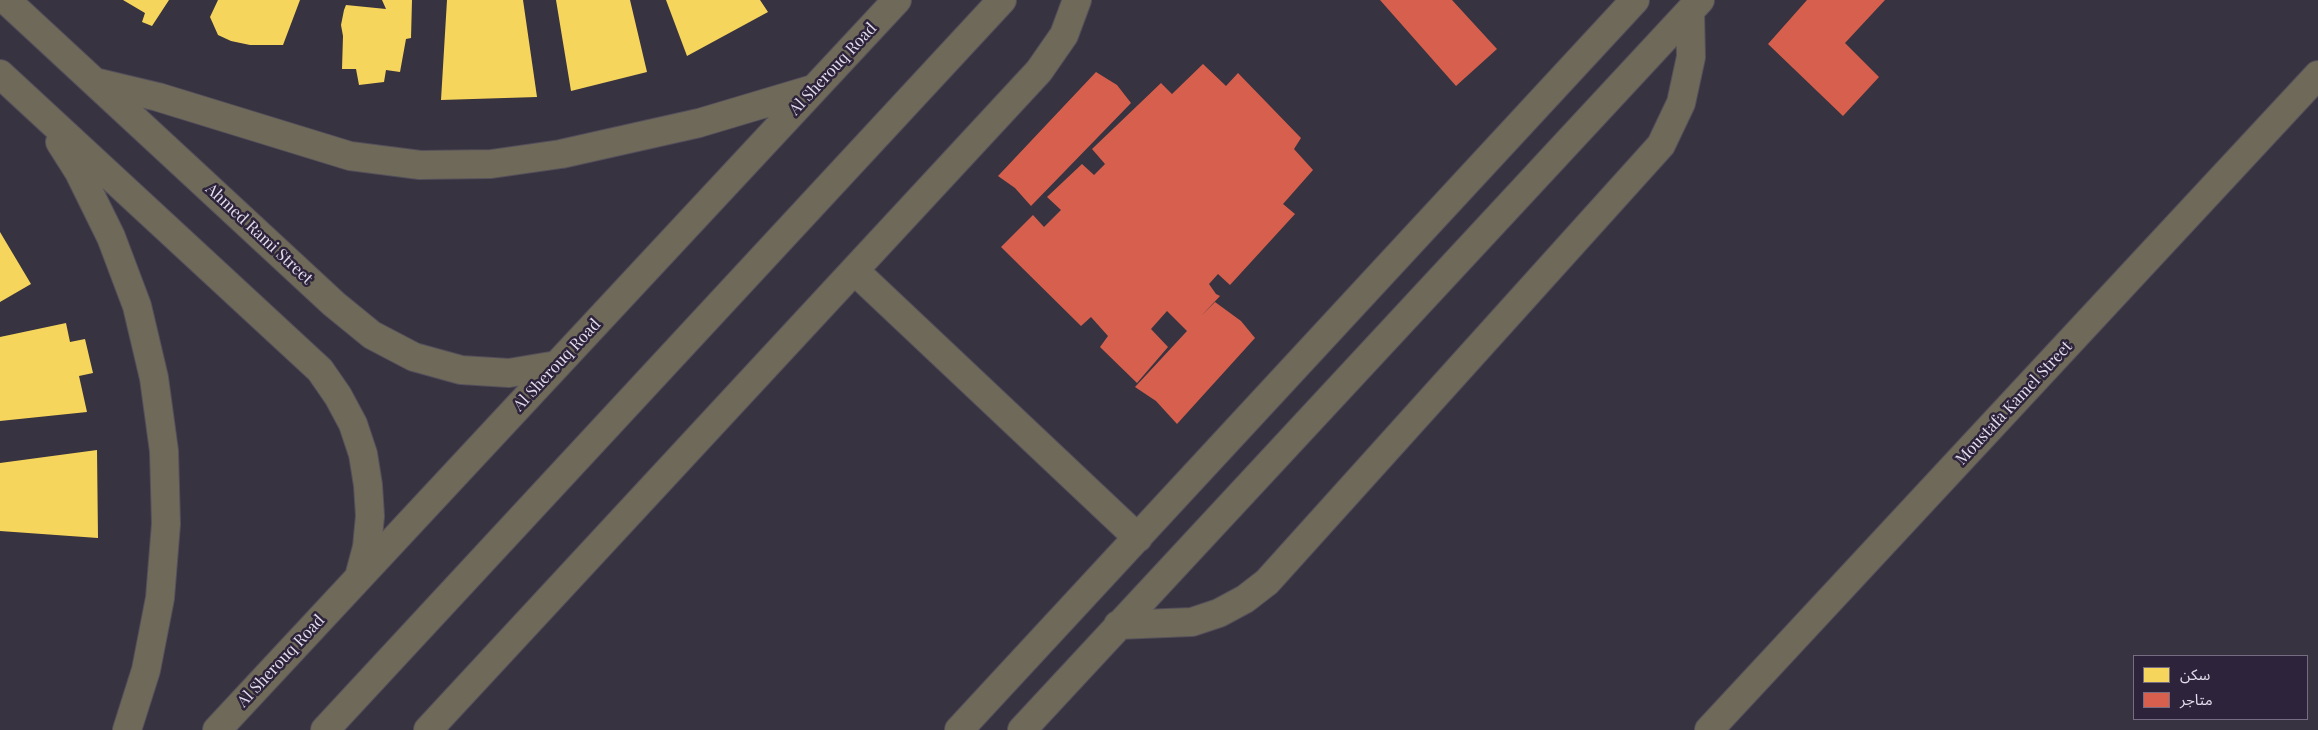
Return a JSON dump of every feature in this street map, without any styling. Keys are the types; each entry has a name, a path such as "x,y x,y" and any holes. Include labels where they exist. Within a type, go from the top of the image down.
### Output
{"street":[{"name":"Ahmed Rami Street","path":"6,0 327,298 372,335 414,357 461,370 509,373 557,365"},
{"name":"Al Sherouq Road","path":"217,730 897,0"},
{"path":"325,730 1002,0"},
{"path":"428,730 1040,70 1064,35 1077,0"},
{"path":"959,730 1635,0"},
{"path":"1118,625 1192,622 1220,613 1245,599 1267,582 1661,145 1680,102 1691,57 1695,5"},
{"path":"1022,730 1695,5"},
{"path":"0,74 320,370 338,396 353,424 361,446 368,485 370,516 359,578"},
{"name":"Moustafa Kamel Street","path":"1709,730 2318,75"},
{"path":"95,82 176,102 350,156 420,165 491,164 561,154 699,123 814,88"},
{"path":"39,109 79,172 111,237 137,306 154,378 164,451 166,524 160,598 146,670 128,730"},
{"path":"855,271 1138,538"}],"building: سكن":[{"path":"123,0 169,0 152,26 142,22 145,13"},
{"path":"218,0 300,0 283,45 250,45 231,41 218,35 210,17"},
{"path":"382,0 412,0 411,38 406,39 400,72 386,70 384,82 359,85 356,69 342,69 343,36 341,25 344,10 346,5 386,9"},
{"path":"447,0 523,0 537,97 441,100"},
{"path":"556,0 630,0 647,72 571,91"},
{"path":"666,0 760,0 768,12 687,56"},
{"path":"0,232 31,284 0,302"},
{"path":"66,323 70,342 85,339 93,373 79,376 87,412 0,421 0,337"},
{"path":"97,450 98,538 0,531 0,463"}],"building: متاجر":[{"path":"1380,0 1452,0 1497,49 1456,86"},
{"path":"1807,0 1885,0 1845,43 1879,77 1843,116 1768,44"},
{"path":"1203,64 1226,86 1238,73 1301,138 1294,149 1313,170 1283,204 1295,214 1230,285 1218,274 1209,284 1216,294 1220,296 1202,315 1215,302 1241,321 1255,338 1177,424 1156,401 1135,387 1187,331 1167,311 1151,329 1168,347 1137,383 1100,347 1108,336 1091,317 1081,326 1001,247 1033,215 1044,227 1061,210 1047,197 1082,164 1094,175 1105,164 1092,149 1161,83 1172,94"},
{"path":"1096,72 1117,85 1131,103 1031,206 1015,188 998,176"}]}
